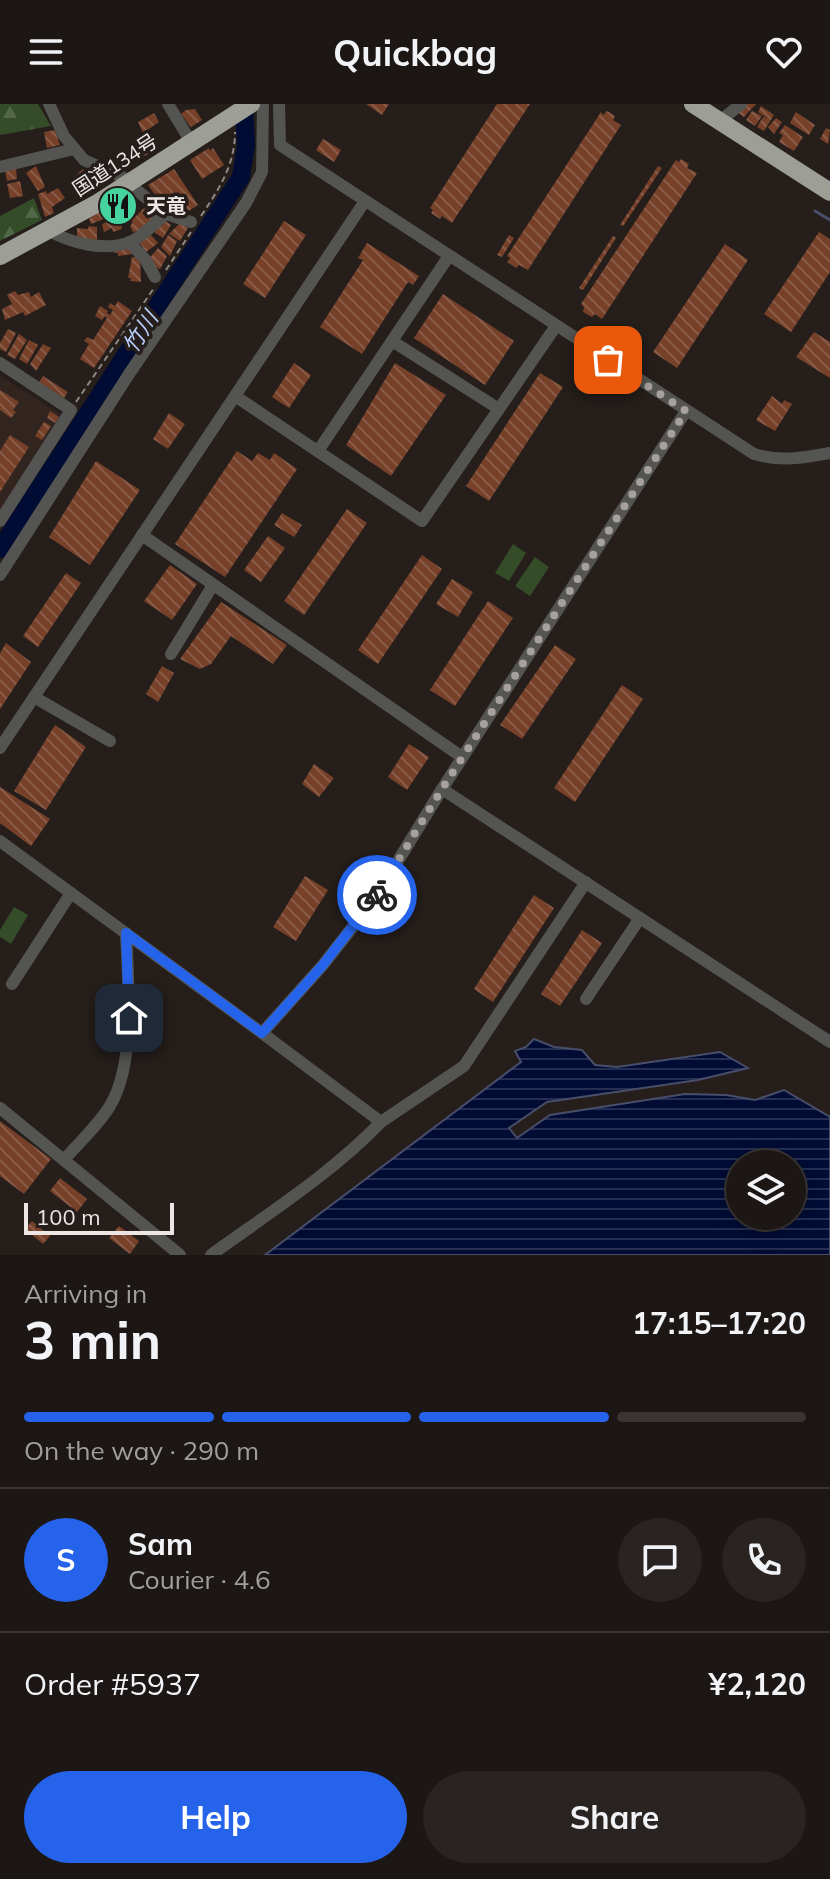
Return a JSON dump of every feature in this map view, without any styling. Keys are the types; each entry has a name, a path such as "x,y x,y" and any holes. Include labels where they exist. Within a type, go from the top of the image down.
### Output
{"highway":[{"name":"国道134号","path":"0,256 49,231 130,182 251,104"},
{"path":"693,104 830,192"}],"street":[{"path":"49,104 64,136 84,160 130,182 166,214 191,222"},
{"path":"168,104 191,142"},
{"path":"0,575 129,374 246,203 262,172 263,104"},
{"path":"279,104 280,145 686,411 754,454 771,460 830,453"},
{"path":"720,121 741,104"},
{"path":"0,167 74,149"},
{"path":"0,748 365,201"},
{"path":"49,231 66,239 106,246 129,242 166,214"},
{"path":"129,242 145,259 157,279"},
{"path":"318,451 449,256"},
{"path":"235,396 422,521 556,326"},
{"path":"392,341 499,409"},
{"path":"0,363 71,410 0,521"},
{"path":"262,1033 322,966 374,900 462,757 686,411"},
{"path":"142,535 462,757"},
{"path":"171,654 213,585"},
{"path":"34,697 110,741"},
{"path":"442,789 830,1042"},
{"path":"0,841 381,1122"},
{"path":"211,1255 307,1185 365,1139 381,1122 464,1066 586,882"},
{"path":"12,984 71,893"},
{"path":"586,999 640,918"},
{"path":"64,1160 112,1103 123,1069 129,1018 126,933"},
{"path":"0,1108 180,1255"}],"path":[{"path":"166,269 225,179 235,152 236,122 233,116"},
{"path":"71,410 157,279"}],"shaded area":[{"path":"0,376 59,413 60,418 0,511"}],"green space":[{"path":"0,104 38,104 51,126 0,135"},
{"path":"34,198 42,220 0,241 0,216"},
{"path":"513,544 526,553 509,581 495,573"},
{"path":"535,557 549,567 530,596 515,586"},
{"path":"14,907 28,915 11,944 0,937 0,930"}],"water":[{"path":"534,1039 554,1047 582,1050 595,1065 617,1067 720,1052 748,1068 698,1080 547,1102 509,1128 517,1138 550,1115 685,1094 726,1095 755,1100 784,1090 830,1117 830,1255 265,1255 521,1062 515,1051 526,1047"}],"building":[{"path":"366,104 389,104 382,115"},
{"path":"497,104 530,104 452,223 442,216 440,219 431,213 433,210 430,208"},
{"path":"744,104 756,104 744,117 737,112"},
{"path":"761,106 774,115 764,131 757,127 763,117 768,119 758,112"},
{"path":"195,109 202,120 191,127 181,114"},
{"path":"607,111 621,125 528,270 519,265 516,268 507,262 510,258 507,256 601,112 603,115"},
{"path":"752,111 762,116 755,126 746,120"},
{"path":"796,112 815,125 809,135 790,123"},
{"path":"154,113 159,122 143,133 138,122"},
{"path":"776,118 782,122 774,134 768,127"},
{"path":"785,125 803,137 794,151 779,142 783,135 779,133"},
{"path":"826,128 830,130 828,144 820,139"},
{"path":"55,130 60,145 47,148 44,132"},
{"path":"323,139 341,150 334,162 316,150"},
{"path":"154,141 158,149 144,156 140,150"},
{"path":"209,148 210,151 213,148 224,165 202,179 190,160"},
{"path":"681,159 689,164 687,168 697,173 602,319 583,312 581,304 676,160 679,162"},
{"path":"36,166 45,187 38,191 26,173"},
{"path":"658,166 662,168 623,226 620,225"},
{"path":"16,168 17,179 7,181 5,171"},
{"path":"83,169 96,185 90,192 74,177"},
{"path":"174,169 198,205 184,214 164,207 148,185"},
{"path":"20,181 23,196 10,198 7,184"},
{"path":"58,188 65,198 52,207 54,213 45,217 38,194 46,191 47,194"},
{"path":"130,192 135,200 128,208 130,210 108,219 102,210"},
{"path":"147,205 156,216 139,231 133,232 131,221"},
{"path":"100,211 104,219 91,224 89,219"},
{"path":"119,218 122,229 113,232 112,228 104,232 102,224"},
{"path":"164,220 171,225 163,238 154,232"},
{"path":"284,221 306,235 265,298 243,284"},
{"path":"180,223 189,226 180,241 169,234"},
{"path":"89,226 97,227 97,240 77,238 77,228 88,229"},
{"path":"819,232 830,239 830,272 791,332 764,314"},
{"path":"150,234 158,243 146,252 139,242"},
{"path":"168,235 177,241 170,256 161,247"},
{"path":"509,235 514,238 502,257 497,255"},
{"path":"613,236 616,238 583,290 579,288"},
{"path":"367,243 419,276 413,285 408,282 362,354 320,327 363,260 358,258"},
{"path":"725,244 748,260 677,368 653,352"},
{"path":"131,246 132,254 118,256 114,253 115,249"},
{"path":"158,248 167,256 160,269 150,264 149,259"},
{"path":"132,257 140,257 141,282 128,278"},
{"path":"15,291 18,295 29,292 31,297 39,292 46,305 25,316 23,312 5,320 2,309 12,304 7,295"},
{"path":"443,294 514,341 485,385 414,338"},
{"path":"118,301 132,311 94,368 80,359 89,344 84,341 87,337 93,340 107,318 105,316 102,320 95,316 100,306 110,315 113,310 108,307 110,303 115,306"},
{"path":"8,329 16,333 6,352 0,349 0,343"},
{"path":"814,332 830,342 830,378 796,357"},
{"path":"19,334 27,340 15,359 7,355"},
{"path":"29,340 38,345 27,364 19,359"},
{"path":"43,344 51,348 36,371 30,364"},
{"path":"294,363 311,375 289,408 272,397"},
{"path":"395,363 446,395 391,476 346,445"},
{"path":"540,373 563,387 489,501 466,486"},
{"path":"43,376 68,392 64,398 39,382"},
{"path":"0,390 19,402 11,418 0,410"},
{"path":"772,396 782,404 784,400 792,404 775,431 756,420"},
{"path":"50,411 59,417 55,423 47,418"},
{"path":"169,413 185,424 168,449 153,439"},
{"path":"44,422 51,426 42,440 35,436"},
{"path":"10,435 29,447 0,492 0,451"},
{"path":"237,451 252,461 258,453 270,460 274,453 297,469 225,577 175,544"},
{"path":"96,461 140,490 90,565 49,537"},
{"path":"347,509 367,523 304,615 284,601"},
{"path":"282,513 302,525 294,537 274,525"},
{"path":"268,536 285,548 261,582 244,570"},
{"path":"422,555 442,569 378,664 358,650"},
{"path":"170,565 197,584 172,620 144,601"},
{"path":"66,573 81,583 38,647 23,636"},
{"path":"452,579 473,592 458,617 436,604"},
{"path":"488,601 513,618 455,706 430,690"},
{"path":"221,602 287,645 273,664 231,636 211,664 200,669 180,659"},
{"path":"6,643 31,662 0,709 0,653"},
{"path":"555,645 576,659 522,739 500,725"},
{"path":"162,666 174,673 158,702 146,694"},
{"path":"622,685 643,699 575,802 554,788"},
{"path":"55,725 86,747 46,810 14,791"},
{"path":"409,744 429,757 407,790 388,777"},
{"path":"314,764 334,778 319,797 302,784"},
{"path":"0,787 50,819 31,846 0,823"},
{"path":"305,876 328,890 296,941 273,927"},
{"path":"534,895 554,908 493,1002 474,989"},
{"path":"582,930 602,943 560,1006 541,994"},
{"path":"0,1121 51,1159 24,1194 0,1176"},
{"path":"60,1178 87,1199 77,1212 50,1191"},
{"path":"32,1221 50,1236 43,1244 25,1229"},
{"path":"119,1226 139,1241 130,1254 109,1238"}],"waterway":[{"name":"竹川","path":"0,549 241,177 246,145 244,104"},
{"path":"815,211 830,220"}],"way so far":[{"path":"377,895 686,411 608,360"}],"place":[{"name":"天竜","path":"118,206"}],"route":[{"path":"129,1018 126,933 262,1033 322,966 377,895"}]}
